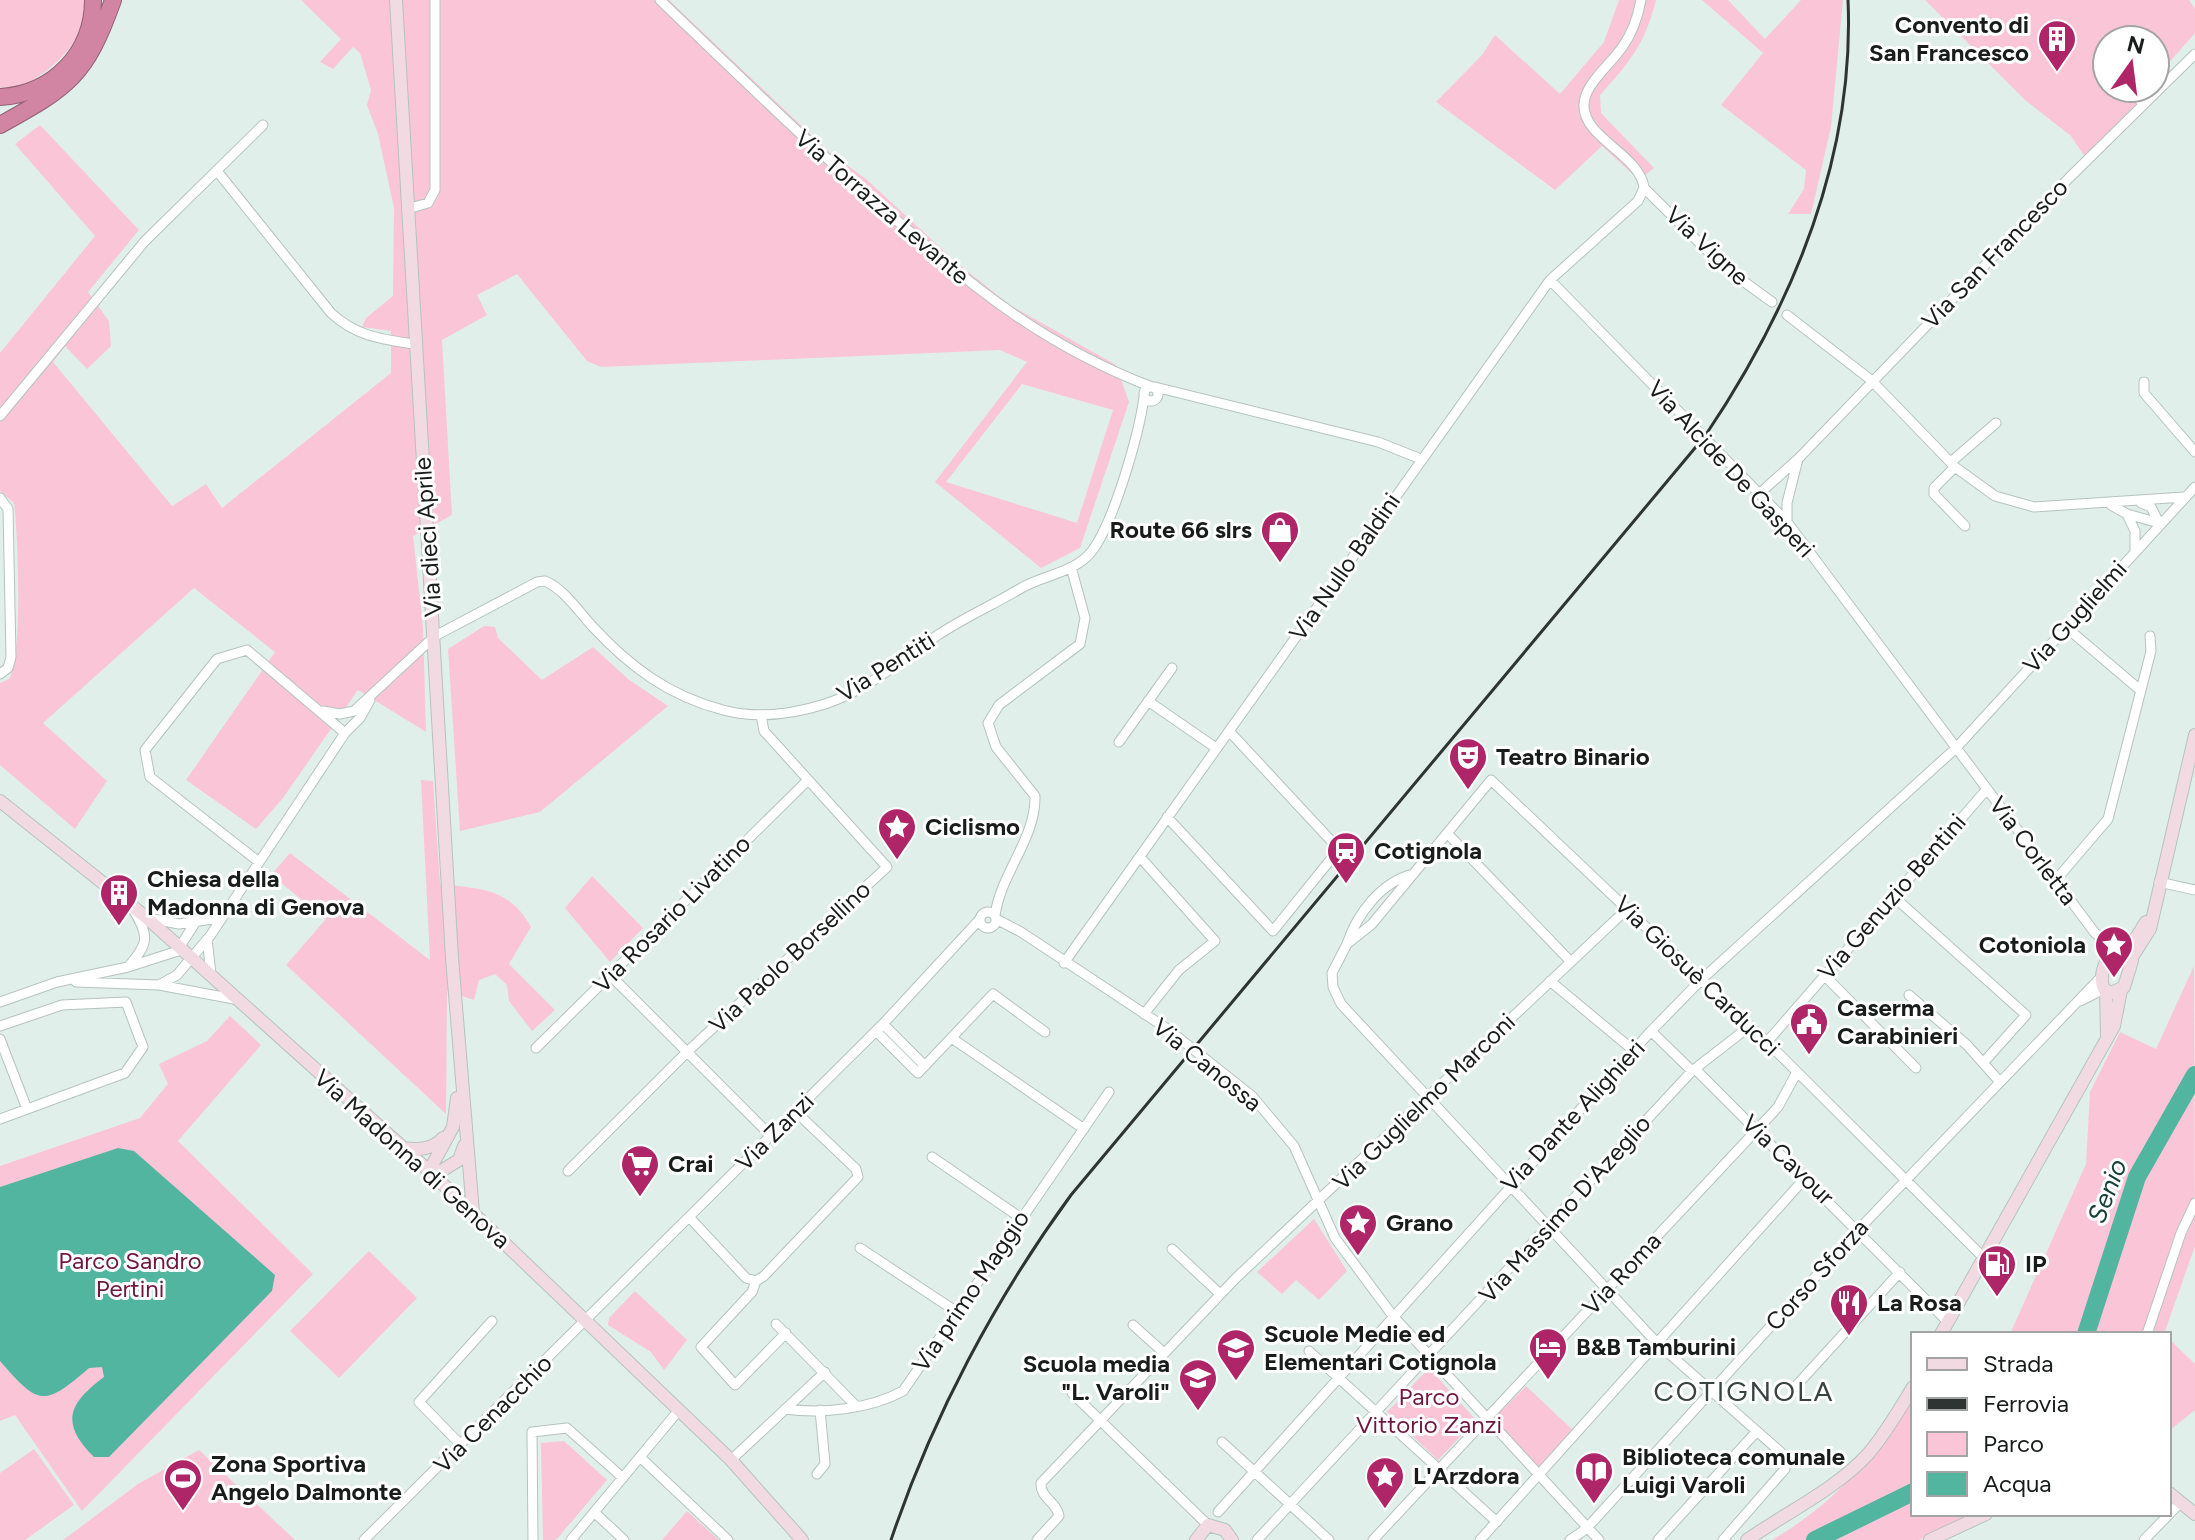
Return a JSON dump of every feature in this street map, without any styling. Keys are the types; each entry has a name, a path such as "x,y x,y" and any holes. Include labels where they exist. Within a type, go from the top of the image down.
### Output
{"highway":[{"path":"0,97 29,92 69,65 88,34 93,0"},
{"path":"0,125 78,73 97,44 113,0"}],"main road":[{"name":"Via dieci Aprile","path":"396,0 413,344 435,636 460,1075"},
{"path":"2107,1037 2109,1009 2105,969 2119,948 2144,926 2159,882 2195,735"},
{"name":"Via Madonna di Genova","path":"0,801 147,918 431,1173 731,1460 802,1540"},
{"path":"1945,1328 2117,1020 2121,990 2132,957 2147,938 2155,896"},
{"path":"2119,948 2132,957"},
{"path":"2105,990 2111,993 2121,990"},
{"path":"431,1173 453,1127 460,1075"},
{"path":"460,1075 473,1212"},
{"path":"403,1148 419,1150 437,1145 453,1127"},
{"path":"431,1173 459,1160 466,1142"},
{"path":"1747,1540 1853,1468 1890,1426 1911,1390"},
{"path":"2171,1494 2195,1514"},
{"path":"1930,1540 1982,1516"},
{"path":"1196,1540 1208,1525 1225,1530 1232,1540"}],"street":[{"path":"407,209 428,203 435,190 435,0"},
{"name":"Via Torrazza Levante","path":"660,0 784,123 985,297 1096,364 1154,387 1378,442 1421,459"},
{"name":"Via Vigne","path":"1641,0 1626,43 1586,92 1582,109 1594,131 1641,176 1644,188 1725,268 1772,302"},
{"name":"Via San Francesco","path":"1760,493 1799,458 2069,178 2195,54"},
{"path":"0,416 116,273 263,125"},
{"path":"217,171 331,313 349,330 373,338 413,344"},
{"name":"Via Nullo Baldini","path":"1064,963 1550,280 1638,201 1644,188"},
{"name":"Via Alcide De Gasperi","path":"1550,280 1787,522 1956,748"},
{"path":"1787,315 1871,380 1953,464 1995,496 2023,506 2184,497"},
{"name":"Via Torrazza Levante","path":"1131,379 1150,398 1182,395"},
{"path":"2144,382 2144,393 2195,452"},
{"path":"1150,398 1154,387"},
{"name":"Via Pentiti","path":"435,636 528,586 545,581 561,592 624,660 648,679 706,705 761,715 800,710 850,695 940,634 1031,583 1083,560 1101,538 1150,398"},
{"path":"1965,526 1934,494 1934,488 1953,464 1996,423"},
{"name":"Via San Francesco","path":"1787,522 1787,503 1799,458"},
{"name":"Via Guglielmi","path":"1956,748 2195,487"},
{"path":"0,498 8,509 11,657 8,668 0,674"},
{"path":"2135,501 2151,507 2159,523"},
{"path":"2104,503 2118,507 2127,514 2159,523"},
{"path":"2127,514 2135,531 2135,551"},
{"path":"988,920 1026,836 1035,796 996,747 988,723 999,705 1080,644 1085,618 1071,567"},
{"path":"2067,628 2140,690"},
{"path":"323,711 340,714 354,711 372,698 435,636"},
{"path":"2056,880 2108,819 2151,651 2150,636"},
{"path":"259,862 150,777 145,750 217,659 247,650 323,711 345,733"},
{"path":"1119,742 1172,668"},
{"path":"0,1002 57,982 184,952 207,939 345,733 360,718 372,698"},
{"path":"1148,701 1216,748"},
{"name":"Via Paolo Borsellino","path":"687,1052 887,867 764,731 761,715"},
{"path":"1167,817 1273,931 1335,854 1335,845 1229,731"},
{"name":"Via Corletta","path":"1956,748 2095,933 2119,948"},
{"name":"Via Dante Alighieri","path":"1218,1512 1510,1184 1651,1031 1701,980 1956,748"},
{"name":"Via Giosuè Carducci","path":"1447,833 1491,780 1767,1042 1984,1258"},
{"name":"Via Rosario Livatino","path":"536,1048 807,781"},
{"name":"Via Genuzio Bentini","path":"1767,1042 1987,789"},
{"path":"1571,962 1447,833 1413,874 1396,879 1353,925 1332,973 1333,987 1341,1004 1607,1292 1657,1343 1785,1456 1785,1469 1723,1540"},
{"path":"1140,857 1215,941 1179,970 1144,1014"},
{"path":"2159,882 2195,890"},
{"path":"1893,896 2026,1015 1983,1063"},
{"path":"128,967 143,950 146,930 130,904"},
{"name":"Via Guglielmo Marconi","path":"1037,1540 1059,1519 1058,1510 1042,1493 1041,1483 1100,1419 1220,1294 1627,909"},
{"path":"147,918 167,923 195,923 219,918"},
{"name":"Via Canossa","path":"988,920 1026,937 1144,1014 1196,1049 1252,1096 1294,1146 1335,1238 1393,1316 1484,1419 1599,1540"},
{"name":"Via Zanzi","path":"586,1321 880,1028 961,939 988,920"},
{"path":"159,985 177,975 195,923"},
{"path":"2095,933 2105,969"},
{"path":"207,939 212,978"},
{"name":"Corso Sforza","path":"1570,1540 1586,1529 1859,1229 2105,969"},
{"path":"610,975 771,1136"},
{"path":"1824,975 1916,1068"},
{"path":"1550,981 1633,1050"},
{"path":"57,982 159,985 234,999"},
{"path":"2074,1004 2105,990"},
{"path":"880,1028 922,1070 993,994 1045,1032"},
{"path":"1909,995 2000,1082"},
{"path":"0,1026 62,1005 126,1002 143,1047 125,1073 0,1119"},
{"name":"Via Massimo D'Azeglio","path":"1257,1540 1693,1070 1750,1026"},
{"name":"Via Cavour","path":"1651,1031 1859,1229 1900,1272 1945,1328"},
{"path":"0,1039 27,1109"},
{"path":"953,1039 1084,1129"},
{"path":"568,1171 687,1052"},
{"name":"Via Roma","path":"1373,1540 1778,1107 1797,1072"},
{"name":"Via primo Maggio","path":"785,1409 820,1410 856,1406 887,1400 903,1391 1109,1092"},
{"path":"786,1333 735,1385 701,1347 752,1292 756,1281 858,1177 856,1169 796,1112"},
{"path":"932,1157 1021,1218"},
{"path":"1480,1540 1806,1177"},
{"path":"2148,1332 2181,1233 2195,1203"},
{"path":"690,1218 746,1278 756,1281"},
{"path":"860,1248 957,1312"},
{"path":"1172,1249 1220,1294"},
{"path":"1796,1386 1900,1272"},
{"path":"461,1445 419,1402 492,1321"},
{"name":"Via Cenacchio","path":"364,1540 586,1321"},
{"path":"776,1324 856,1406"},
{"path":"1133,1325 1163,1352"},
{"path":"1309,1351 1497,1522"},
{"path":"731,1460 825,1372"},
{"path":"1072,1393 1208,1525"},
{"path":"571,1540 679,1410"},
{"path":"817,1474 825,1464 820,1410"},
{"path":"533,1540 532,1432 567,1428 623,1478"},
{"path":"1658,1540 1757,1431"},
{"path":"1222,1442 1329,1540"},
{"path":"640,1457 728,1540"},
{"path":"2171,1512 2181,1502"},
{"path":"594,1512 624,1540"},
{"path":"2144,1540 2167,1516"}],"green space":[{"path":"0,0 86,0 86,14 72,45 45,72 14,87 0,87"},
{"path":"301,0 669,0 829,152 866,179 957,263 1010,305 1116,365 1129,402 1080,548 1041,568 935,482 1027,362 1000,350 601,367 587,361 517,274 477,295 487,315 442,340 452,515 413,536 423,627 426,732 358,690 283,798 256,829 186,780 275,652 194,588 43,723 107,781 75,829 0,765 0,683 9,679 13,667 18,595 14,503 0,491 0,353 95,236 15,144 40,125 139,230 88,292 109,321 111,346 87,369 65,346 53,362 172,506 206,484 222,508 391,373 391,331 362,327 366,318 393,296 394,208 378,134 367,105 371,90 360,53 353,47 333,69 320,62 341,39","holes":["1022,384 1113,410 1077,523 946,482"]},
{"path":"1619,0 1656,0 1647,29 1635,52 1600,95 1601,113 1654,168 1639,180 1602,146 1555,190 1436,102 1482,55 1495,35 1560,94 1604,42"},
{"path":"1702,0 1728,0 1765,39 1801,0 1843,0 1831,127 1811,214 1788,214 1804,189 1806,170 1721,105 1763,53"},
{"path":"1925,0 2189,0 2195,9 2195,33 2171,60 2171,24 2091,24 2091,104 2144,104 2087,160 2071,136 2025,100"},
{"path":"484,626 495,627 498,638 542,680 593,647 628,679 668,706 540,812 460,831 448,649"},
{"path":"421,780 433,781 440,884 492,892 513,904 531,927 509,964 555,1010 532,1031 509,1001 507,985 495,974 479,980 474,1000 447,991 446,1114 286,965 326,919 271,875 290,853 430,960"},
{"path":"592,876 643,928 610,962 565,908"},
{"path":"2194,966 2195,1246 2165,1332 2011,1332 2086,1164 2090,1092 2120,1032 2156,1049"},
{"name":"Parco Sandro Pertini","path":"230,1016 261,1045 178,1141 313,1274 82,1511 15,1415 0,1421 0,1166 140,1118 168,1084 159,1064 207,1041"},
{"path":"1314,1219 1347,1271 1319,1300 1296,1280 1282,1294 1257,1272"},
{"path":"369,1251 417,1298 339,1378 290,1331"},
{"path":"635,1291 687,1340 664,1370 651,1352 608,1325 609,1318"},
{"path":"2171,1341 2195,1364 2195,1410 2171,1429"},
{"name":"Parco Vittorio Zanzi","path":"1429,1368 1476,1420 1438,1460 1387,1412"},
{"path":"1526,1386 1575,1432 1539,1471 1492,1420"},
{"path":"1911,1403 1911,1516 1970,1516 1919,1540 1772,1540 1833,1495 1883,1441"},
{"path":"564,1441 607,1480 556,1540 543,1540 541,1443"},
{"path":"34,1449 74,1505 25,1540 0,1540 0,1473"},
{"name":"Zona Sportiva Angelo Dalmonte","path":"199,1450 295,1540 63,1540 138,1484"},
{"path":"687,1511 719,1540 662,1540"}],"water":[{"name":"Parco Sandro Pertini","path":"118,1148 134,1151 275,1275 272,1291 109,1457 94,1457 76,1434 73,1414 82,1396 104,1377 102,1367 89,1368 62,1390 42,1396 24,1387 0,1361 0,1187"}],"waterway":[{"name":"Senio","path":"2087,1332 2137,1177 2195,1075"},
{"name":"Senio","path":"1815,1540 1911,1493"}],"railway":[{"path":"891,1540 926,1449 968,1361 1017,1276 1071,1195 1705,436 1736,387 1790,283 1829,174 1841,117 1847,59 1848,0"}],"place":[{"name":"Convento di San Francesco","path":"2057,73"},
{"name":"Route 66 slrs","path":"1280,564"},
{"name":"Teatro Binario","path":"1468,791"},
{"name":"Ciclismo","path":"897,861"},
{"name":"Cotignola","path":"1346,885"},
{"name":"Chiesa della Madonna di Genova","path":"119,927"},
{"name":"Cotoniola","path":"2114,979"},
{"name":"Caserma Carabinieri","path":"1809,1056"},
{"name":"Crai","path":"640,1198"},
{"name":"Grano","path":"1358,1257"},
{"name":"IP","path":"1997,1298"},
{"name":"La Rosa","path":"1849,1337"},
{"name":"B&B Tamburini","path":"1548,1381"},
{"name":"Scuole Medie ed Elementari Cotignola","path":"1236,1382"},
{"name":"Scuola media \"L. Varoli\"","path":"1198,1412"},
{"name":"Biblioteca comunale Luigi Varoli","path":"1594,1505"},
{"name":"L'Arzdora","path":"1385,1510"},
{"name":"Zona Sportiva Angelo Dalmonte","path":"183,1512"}],"district":[{"name":"COTIGNOLA","path":"1744,1391"}]}
